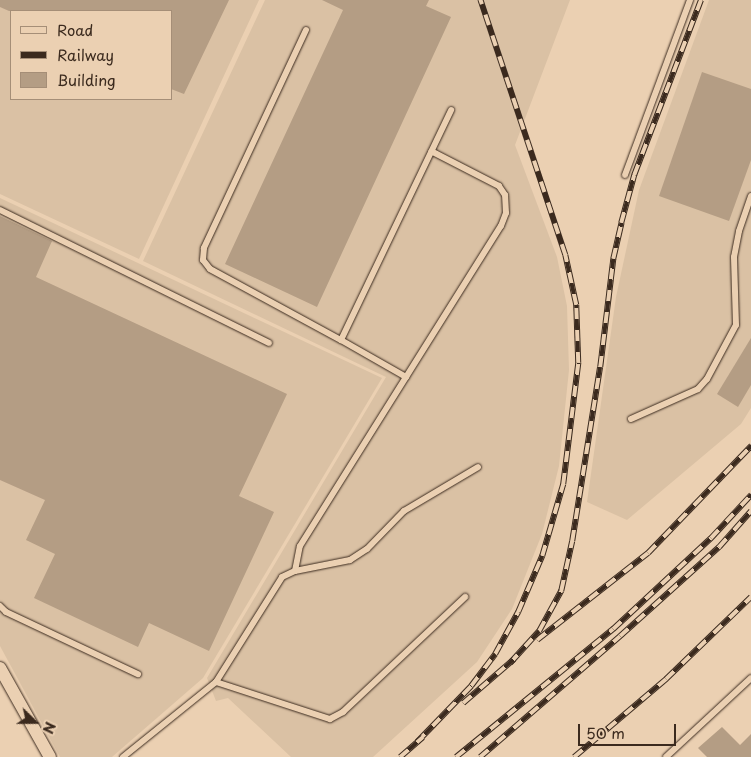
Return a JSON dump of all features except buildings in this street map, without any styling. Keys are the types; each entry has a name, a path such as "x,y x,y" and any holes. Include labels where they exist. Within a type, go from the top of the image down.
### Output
{"street":[{"path":"0,668 50,757"}],"lane":[{"path":"625,175 690,0"},
{"path":"306,30 204,248 203,260 210,269 406,377"},
{"path":"341,340 451,110"},
{"path":"295,570 300,546 501,226 506,212 505,195 500,186 432,151"},
{"path":"631,419 698,389 707,379 736,325 734,258 739,231 751,196"},
{"path":"0,210 269,343"},
{"path":"123,757 216,682 282,577 295,570 350,560 367,549 404,511 478,467"},
{"path":"216,682 330,719 343,712 465,597"},
{"path":"0,606 6,612 138,674"},
{"path":"666,757 751,678"}],"shaded area":[{"path":"0,0 259,0 139,259 0,194"},
{"path":"265,0 570,0 515,145 557,257 567,306 569,370 559,466 542,534 512,609 477,662 373,757 291,757 228,698 216,701 207,678 386,377 143,261"},
{"path":"709,0 751,0 751,408 741,424 627,520 587,502 616,297 639,190"},
{"path":"0,198 382,378 203,678 112,757 60,757 0,646"}],"railway":[{"path":"417,742 471,686 495,654 518,612 542,556 563,484 578,363 576,305 565,255 480,0"},
{"path":"510,663 539,631 561,591 572,541 600,367 613,259 621,223 634,175 701,0"},
{"path":"537,640 648,553 751,446"},
{"path":"456,757 613,629 711,538 751,495"},
{"path":"480,757 620,636 719,547 751,511"},
{"path":"574,757 666,679 751,597"},
{"path":"463,703 514,659"},
{"path":"400,757 423,737"}]}
